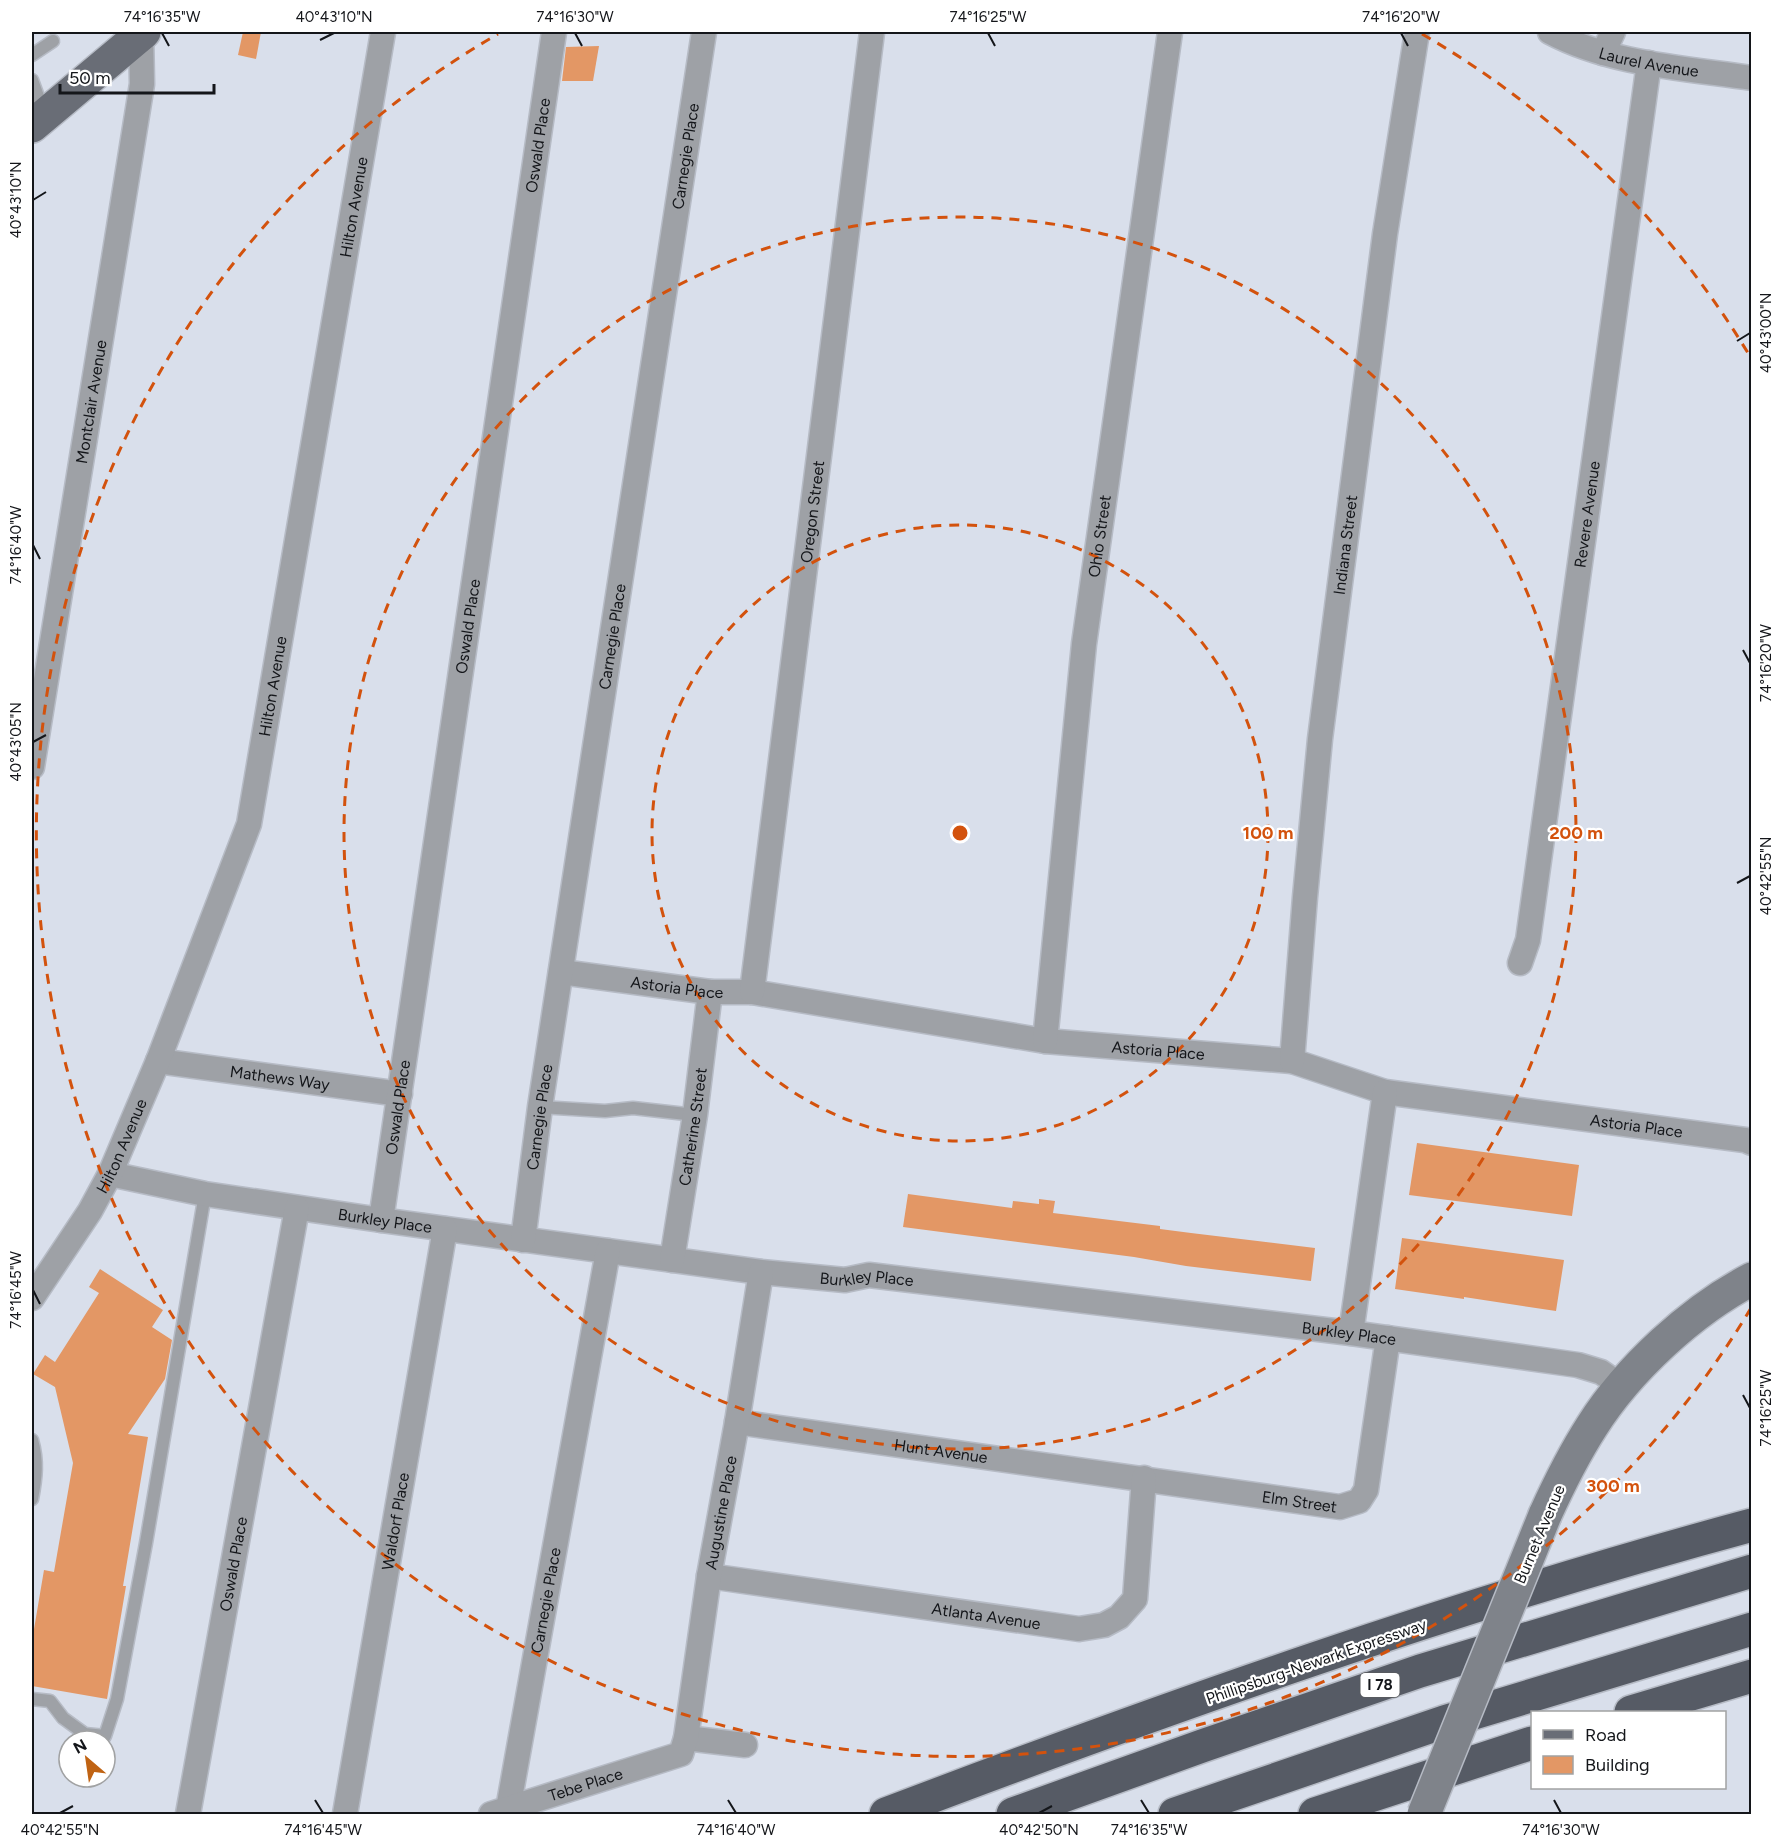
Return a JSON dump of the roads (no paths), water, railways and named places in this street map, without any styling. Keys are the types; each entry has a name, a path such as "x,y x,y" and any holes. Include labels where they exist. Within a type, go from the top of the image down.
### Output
{"highway":[{"name":"Phillipsburg-Newark Expressway","path":"886,1815 1082,1741 1366,1643 1526,1590 1752,1525"},
{"name":"I 78","path":"1014,1815 1213,1742 1420,1671 1752,1571"},
{"path":"1175,1815 1444,1722 1752,1629"},
{"path":"1638,1711 1752,1676"},
{"path":"1315,1815 1531,1744"},
{"path":"1388,1815 1531,1751"}],"main road":[{"path":"36,119 142,32"}],"street":[{"name":"Montclair Avenue","path":"32,767 142,84 142,32"},
{"name":"Hilton Avenue","path":"32,1298 39,1269 90,1211 110,1174 158,1061 249,824 382,32"},
{"name":"Oswald Place","path":"381,1220 554,32"},
{"name":"Carnegie Place","path":"523,1240 540,1107 704,32"},
{"name":"Oregon Street","path":"752,992 872,32"},
{"name":"Ohio Street","path":"1045,1041 1084,644 1170,32"},
{"name":"Indiana Street","path":"1292,1061 1320,739 1385,234 1417,32"},
{"name":"Laurel Avenue","path":"1550,32 1582,47 1608,42 1649,63 1752,78"},
{"name":"Revere Avenue","path":"1520,963 1528,940 1649,63"},
{"name":"Astoria Place","path":"561,972 711,992 752,992 1045,1041 1292,1061 1385,1092 1734,1138 1752,1143"},
{"name":"Catherine Street","path":"672,1260 695,1115 711,992"},
{"name":"Mathews Way","path":"158,1061 400,1094"},
{"path":"1351,1333 1385,1092"},
{"name":"Burkley Place","path":"110,1174 205,1194 297,1208 761,1272 845,1280 869,1275 1388,1338 1584,1366 1601,1372 1621,1386"},
{"name":"Oswald Place","path":"188,1815 297,1208"},
{"name":"Waldorf Place","path":"345,1815 445,1229"},
{"name":"Carnegie Place","path":"499,1812 608,1251"},
{"name":"Augustine Place","path":"683,1746 709,1576 761,1272"},
{"name":"Burnet Avenue","path":"1424,1815 1545,1515 1572,1458 1621,1386 1650,1355 1686,1324 1752,1279"},
{"name":"Elm Street","path":"1144,1478 1340,1507 1359,1502 1366,1490 1388,1338"},
{"name":"Hunt Avenue","path":"737,1422 1144,1478"},
{"name":"Atlanta Avenue","path":"709,1576 1079,1629 1092,1628 1119,1617 1135,1599 1144,1478"},
{"path":"683,1746 745,1745"},
{"name":"Tebe Place","path":"499,1812 683,1746"}],"lane":[{"path":"32,55 53,40"},
{"path":"32,80 36,119"},
{"path":"540,1107 605,1111 633,1107 695,1115"},
{"path":"32,1699 50,1701 63,1718 85,1734 105,1736 117,1699 146,1544 205,1194"},
{"path":"32,1440 37,1473 32,1499"}]}
